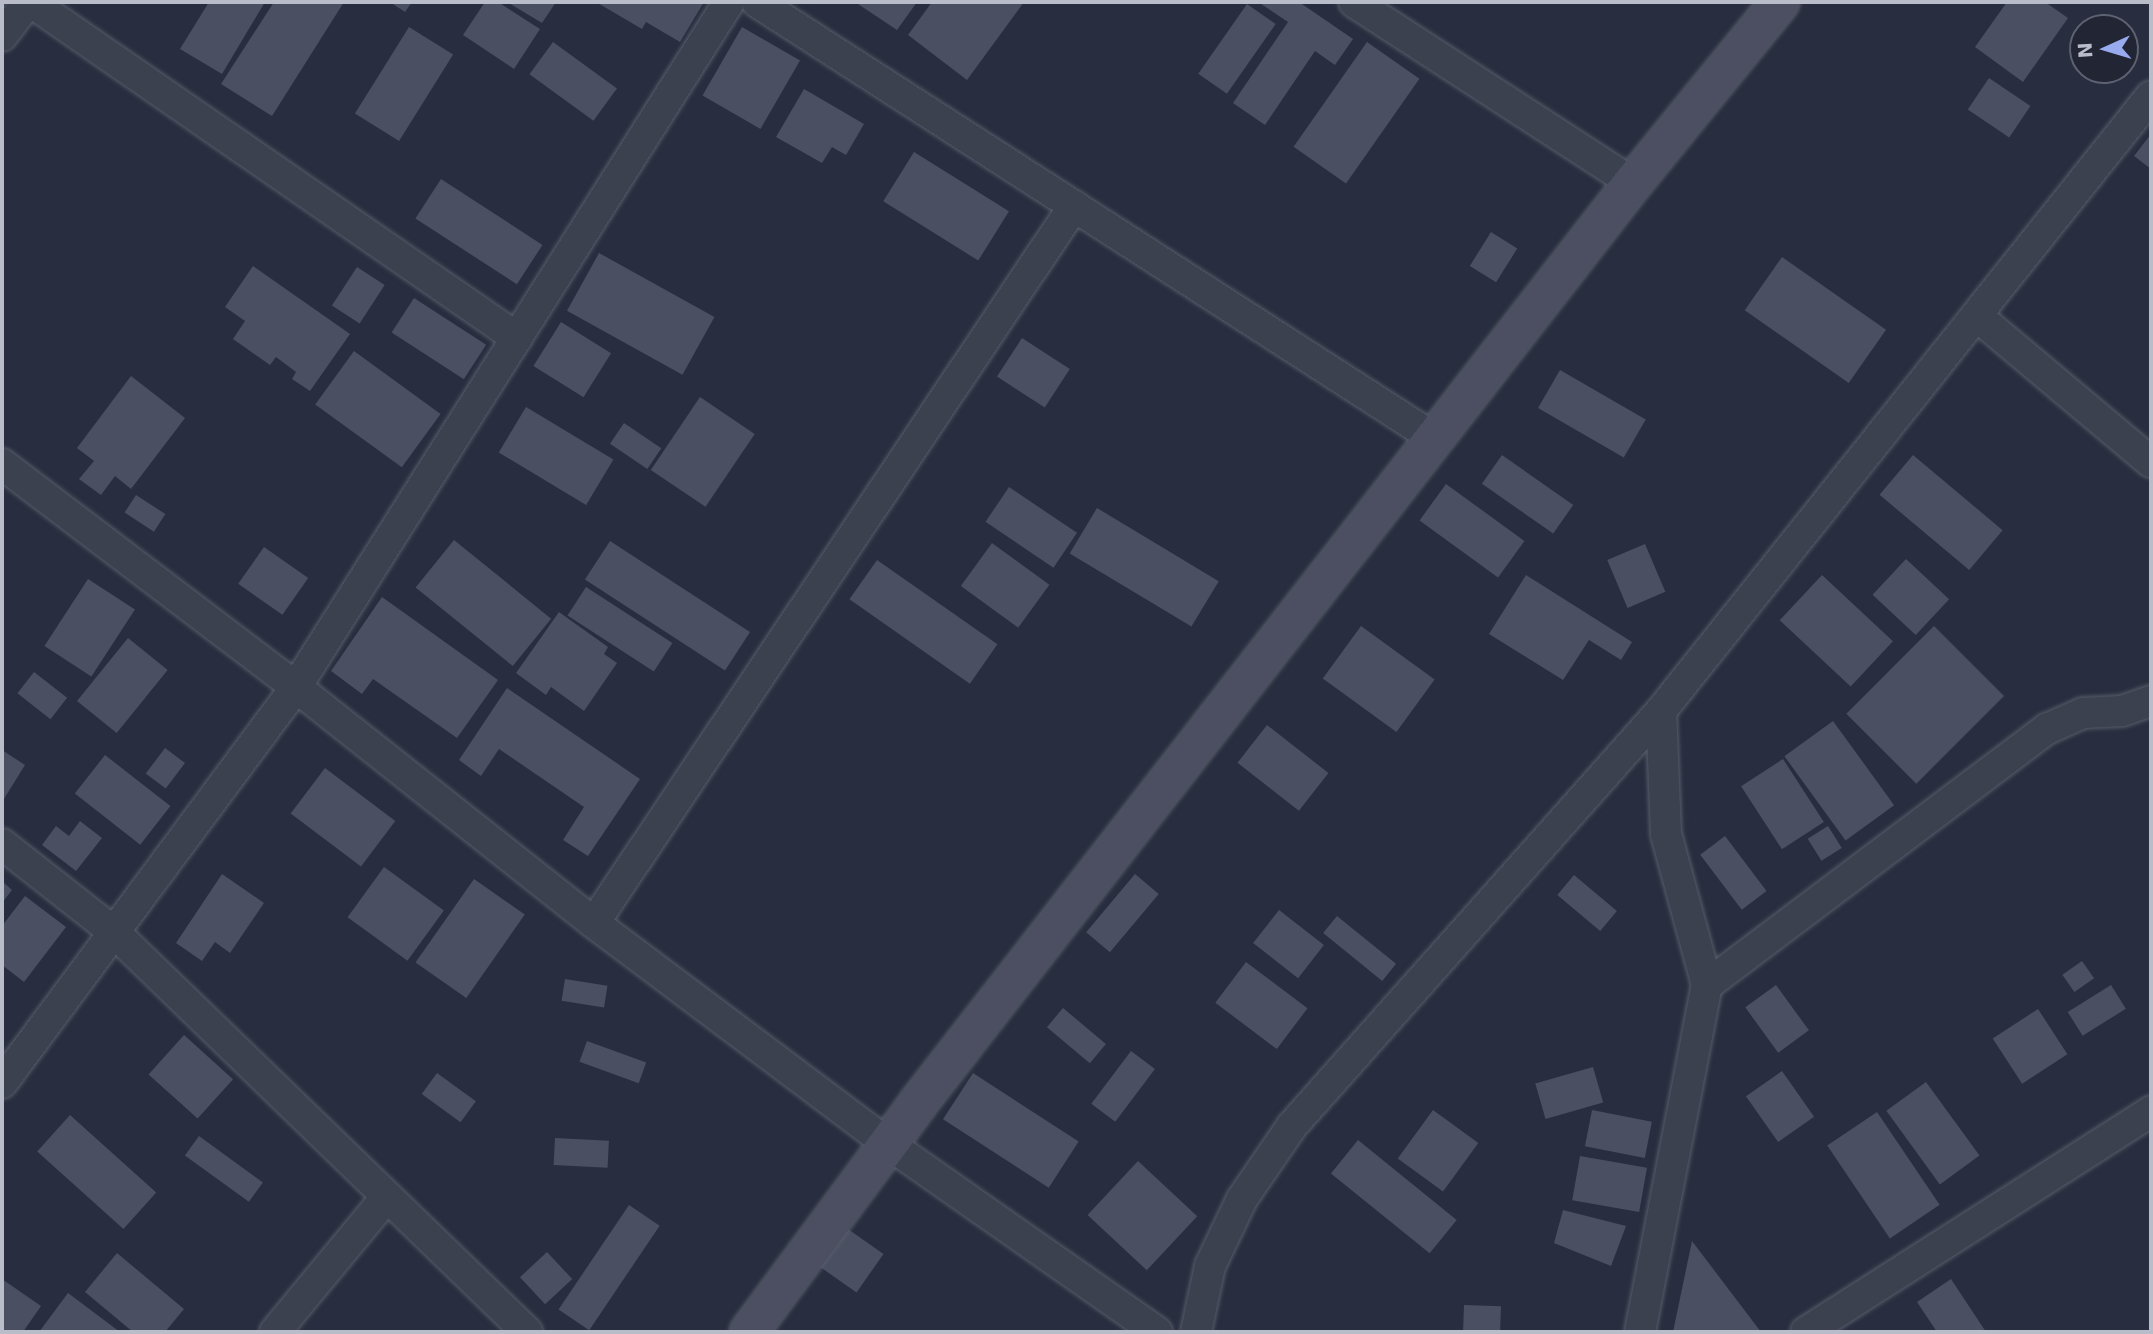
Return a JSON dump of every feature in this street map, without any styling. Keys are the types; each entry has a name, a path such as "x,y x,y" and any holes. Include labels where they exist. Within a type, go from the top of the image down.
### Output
{"street":[{"path":"2,36 29,2 517,338"},
{"path":"2,1083 296,687 729,2"},
{"path":"757,2 1434,438"},
{"path":"1354,2 1633,183"},
{"path":"749,1332 1434,438 1633,183 1780,2"},
{"path":"1196,1332 1210,1266 1242,1199 1292,1126 1661,711 1979,317 2151,96"},
{"path":"594,923 1074,206"},
{"path":"1979,317 2151,462"},
{"path":"2,464 296,687 594,923 890,1145 1157,1332"},
{"path":"1707,985 2047,729 2083,713 2122,711 2151,701"},
{"path":"1640,1332 1707,985 1666,834 1661,711"},
{"path":"2,844 115,933 527,1332"},
{"path":"1806,1332 2151,1111"},
{"path":"275,1332 386,1198"}],"building":[{"path":"209,2 265,2 222,74 180,49"},
{"path":"274,2 344,2 272,116 221,84"},
{"path":"390,2 412,2 405,12"},
{"path":"485,2 498,2 540,29 514,69 463,35"},
{"path":"507,2 556,2 542,23"},
{"path":"596,2 704,2 680,42 646,22 642,29"},
{"path":"855,2 917,2 897,30"},
{"path":"932,2 1024,2 967,80 908,35"},
{"path":"1258,2 1299,2 1353,39 1335,65 1315,51 1265,125 1233,103 1288,22"},
{"path":"2007,2 2045,2 2068,18 2023,82 1975,47"},
{"path":"1247,4 1276,24 1227,94 1198,74"},
{"path":"409,27 453,55 399,141 355,114"},
{"path":"742,27 800,60 761,129 702,95"},
{"path":"553,42 617,88 593,121 529,74"},
{"path":"1367,42 1419,79 1346,184 1294,147"},
{"path":"1989,78 2030,106 2009,137 1968,110"},
{"path":"804,89 864,124 846,155 832,147 822,163 776,137"},
{"path":"2151,134 2151,169 2134,156"},
{"path":"914,152 1009,211 978,261 883,201"},
{"path":"441,179 542,245 517,284 415,218"},
{"path":"1491,232 1517,248 1496,282 1470,266"},
{"path":"599,253 714,317 682,375 567,311"},
{"path":"1782,257 1886,330 1849,383 1745,310"},
{"path":"253,266 350,334 310,391 292,379 296,372 276,357 270,365 233,339 245,321 225,307"},
{"path":"357,267 385,285 360,324 332,306"},
{"path":"414,298 486,345 464,379 392,332"},
{"path":"561,322 611,353 583,397 533,366"},
{"path":"1022,338 1070,369 1045,408 997,377"},
{"path":"354,351 441,414 402,467 315,404"},
{"path":"1560,370 1646,420 1624,458 1538,408"},
{"path":"131,376 185,418 131,489 115,476 101,495 79,479 94,461 77,448"},
{"path":"700,397 755,434 706,507 651,470"},
{"path":"526,407 613,460 586,505 499,452"},
{"path":"624,423 661,448 647,469 610,444"},
{"path":"1502,455 1573,505 1553,534 1482,484"},
{"path":"1913,455 2003,530 1969,570 1880,495"},
{"path":"1446,484 1524,541 1498,577 1420,520"},
{"path":"1009,487 1077,533 1053,568 986,522"},
{"path":"136,495 165,514 154,532 125,513"},
{"path":"1097,508 1219,581 1191,627 1070,553"},
{"path":"454,540 551,619 513,666 416,587"},
{"path":"610,541 750,632 725,671 585,580"},
{"path":"992,543 1049,585 1018,628 961,586"},
{"path":"1645,544 1665,592 1628,608 1607,560"},
{"path":"264,547 308,578 282,615 238,584"},
{"path":"1906,559 1949,599 1916,635 1873,595"},
{"path":"877,560 997,644 970,684 849,599"},
{"path":"1526,575 1632,642 1621,660 1589,640 1563,680 1489,634"},
{"path":"1822,575 1893,641 1851,686 1780,620"},
{"path":"88,579 135,609 91,677 44,646"},
{"path":"586,587 672,643 654,672 567,616"},
{"path":"382,597 498,680 457,738 373,679 362,694 331,671"},
{"path":"559,612 608,647 604,654 617,663 584,711 551,687 546,695 516,673"},
{"path":"1361,626 1435,679 1396,732 1323,679"},
{"path":"1934,626 2004,696 1916,784 1846,714"},
{"path":"128,638 168,670 117,733 77,701"},
{"path":"34,672 67,698 50,719 17,693"},
{"path":"507,688 640,779 588,856 563,840 584,807 499,749 481,776 459,760"},
{"path":"1833,721 1894,805 1846,840 1784,756"},
{"path":"1267,725 1328,773 1299,811 1237,763"},
{"path":"165,748 185,763 166,789 146,774"},
{"path":"2,750 25,765 2,802"},
{"path":"105,755 170,806 140,845 75,794"},
{"path":"1783,759 1824,822 1782,849 1741,786"},
{"path":"325,768 395,821 361,866 291,814"},
{"path":"80,821 102,838 76,871 42,845 56,826 69,836"},
{"path":"1828,826 1842,848 1821,861 1808,839"},
{"path":"1725,836 1767,891 1742,910 1700,855"},
{"path":"384,867 444,910 407,961 348,917"},
{"path":"222,874 264,903 230,953 215,942 202,961 176,943"},
{"path":"1135,874 1159,894 1110,952 1086,932"},
{"path":"1574,875 1617,911 1600,931 1557,895"},
{"path":"474,879 525,915 466,998 415,963"},
{"path":"2,881 12,890 2,903"},
{"path":"25,896 66,927 24,982 2,965 2,926"},
{"path":"1279,910 1324,945 1298,978 1253,943"},
{"path":"1337,916 1396,964 1382,981 1323,933"},
{"path":"2082,961 2094,978 2074,992 2062,975"},
{"path":"1246,962 1307,1008 1277,1049 1215,1003"},
{"path":"565,979 607,986 604,1007 562,1001"},
{"path":"1776,985 1809,1030 1778,1053 1745,1007"},
{"path":"2111,985 2126,1009 2083,1036 2068,1012"},
{"path":"1063,1008 1106,1044 1090,1063 1047,1027"},
{"path":"2038,1009 2067,1054 2022,1084 1993,1038"},
{"path":"184,1035 233,1079 198,1119 149,1074"},
{"path":"587,1041 646,1063 639,1083 579,1062"},
{"path":"1131,1051 1155,1069 1115,1122 1091,1104"},
{"path":"1593,1067 1603,1103 1546,1119 1535,1084"},
{"path":"1782,1071 1814,1117 1778,1142 1746,1096"},
{"path":"437,1073 476,1101 461,1122 422,1094"},
{"path":"973,1073 1079,1142 1049,1188 943,1119"},
{"path":"1926,1082 1979,1156 1940,1184 1886,1111"},
{"path":"1433,1110 1478,1143 1443,1191 1398,1159"},
{"path":"1592,1110 1652,1122 1645,1158 1585,1146"},
{"path":"1877,1112 1940,1205 1890,1238 1827,1146"},
{"path":"70,1115 156,1193 123,1229 37,1151"},
{"path":"199,1136 263,1182 249,1202 185,1155"},
{"path":"555,1138 609,1141 608,1168 554,1165"},
{"path":"1358,1140 1457,1220 1430,1253 1331,1173"},
{"path":"1580,1156 1647,1168 1639,1212 1572,1200"},
{"path":"1138,1161 1197,1216 1147,1270 1088,1215"},
{"path":"629,1205 660,1226 589,1330 559,1309"},
{"path":"1563,1210 1626,1226 1611,1266 1554,1243"},
{"path":"845,1227 884,1254 857,1292 818,1266"},
{"path":"1692,1241 1761,1332 1673,1332"},
{"path":"547,1252 572,1279 545,1304 520,1277"},
{"path":"117,1253 184,1309 165,1332 133,1332 85,1292"},
{"path":"2,1279 41,1306 23,1332 2,1332"},
{"path":"1951,1279 1986,1332 1937,1332 1917,1302"},
{"path":"68,1293 120,1332 39,1332"},
{"path":"1464,1305 1501,1306 1500,1332 1463,1332"}]}
